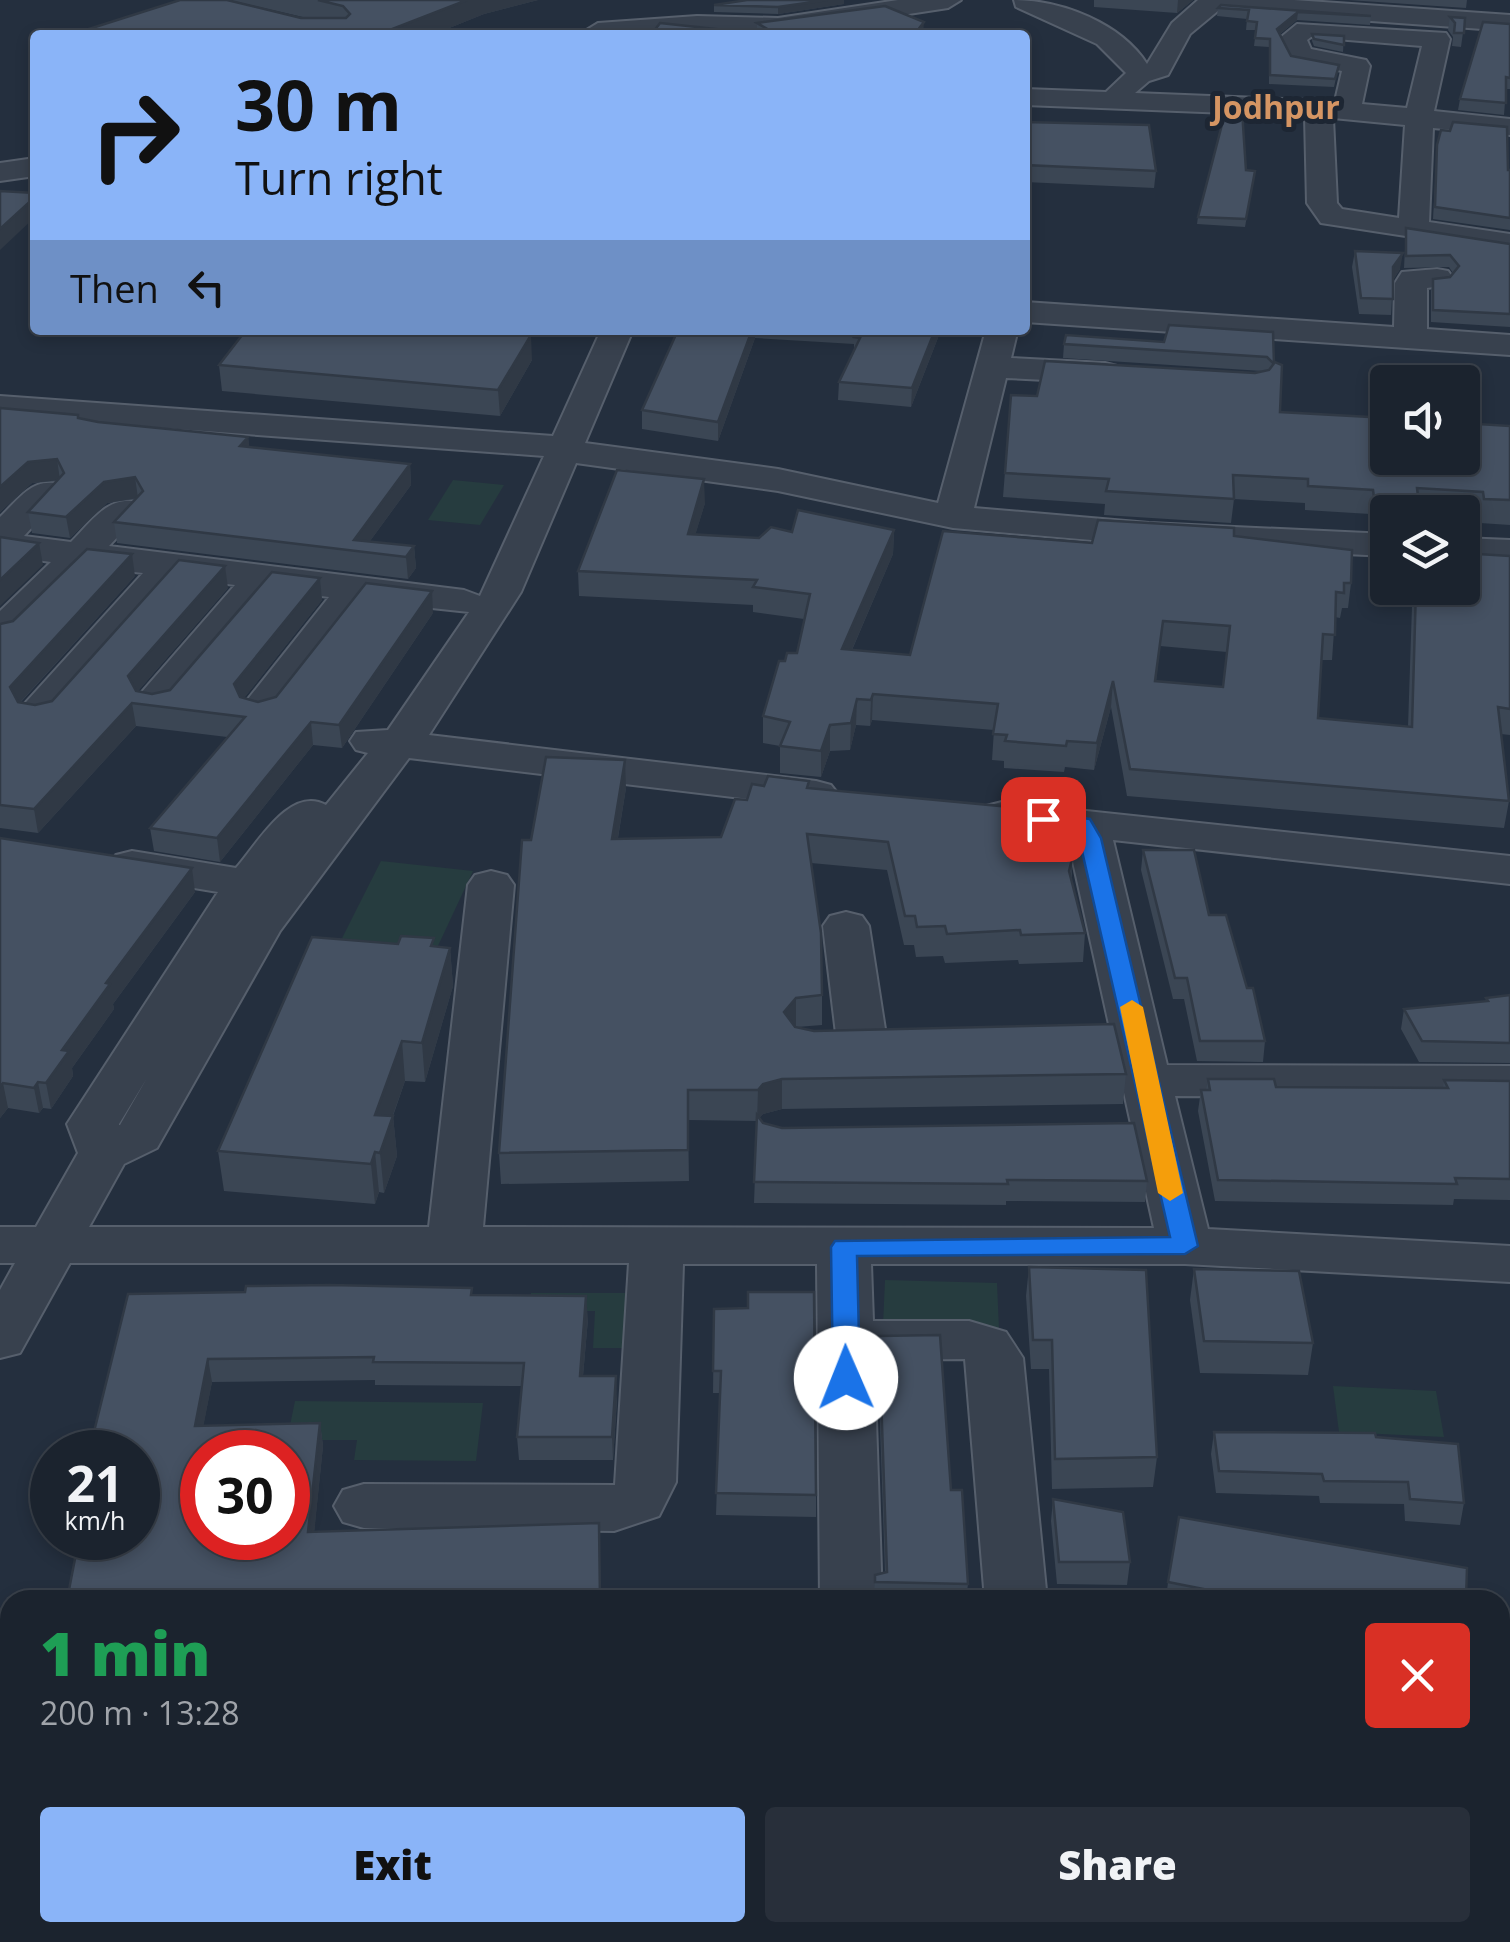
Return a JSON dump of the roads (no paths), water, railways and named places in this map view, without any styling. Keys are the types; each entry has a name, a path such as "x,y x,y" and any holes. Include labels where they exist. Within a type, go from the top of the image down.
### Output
{"street":[{"path":"601,30 689,0"},
{"path":"621,30 678,24 778,26 948,0"},
{"path":"1024,1 1084,27 1119,48 1134,61 1140,74"},
{"path":"1112,100 1140,74 1160,69 1165,52 1200,6 1216,2 1510,23"},
{"path":"1413,230 1419,118 1437,39 1306,29 1293,38 1300,55 1357,66 1333,110 1322,203 1332,217 1413,230 1510,243"},
{"path":"1030,97 1333,110 1510,127"},
{"path":"0,164 30,160"},
{"path":"0,172 30,168"},
{"path":"1410,338 1410,283 1414,279 1437,278"},
{"path":"1030,312 1510,344"},
{"path":"104,1153 93,1124 247,883 384,742 420,718 502,592 553,450 584,335"},
{"path":"0,1339 26,1245 104,1153 139,1136 258,929 359,791 614,335"},
{"path":"953,517 1001,335"},
{"path":"991,367 1141,376"},
{"path":"0,406 553,450 778,480 953,517 1149,534 1370,544"},
{"path":"0,414 553,450"},
{"path":"0,541 47,492"},
{"path":"0,633 125,510"},
{"path":"0,541 464,602"},
{"path":"1480,550 1510,551"},
{"path":"38,712 170,565"},
{"path":"155,701 263,577"},
{"path":"261,709 356,588"},
{"path":"384,742 420,750 848,798"},
{"path":"965,810 1510,870"},
{"path":"1082,824 1090,838 1132,1080 1185,1246"},
{"path":"94,859 247,883"},
{"path":"454,1246 491,884"},
{"path":"813,1042 882,1042 846,926"},
{"path":"1132,1080 1510,1082"},
{"path":"26,1245 1185,1246 1510,1264"},
{"path":"364,1506 614,1509 638,1500 646,1482 658,1247"},
{"path":"844,1247 851,1590"},
{"path":"846,1341 970,1340 986,1346 995,1358 1015,1590"}],"district":[{"name":"Jodhpur","path":"1276,106"}]}
